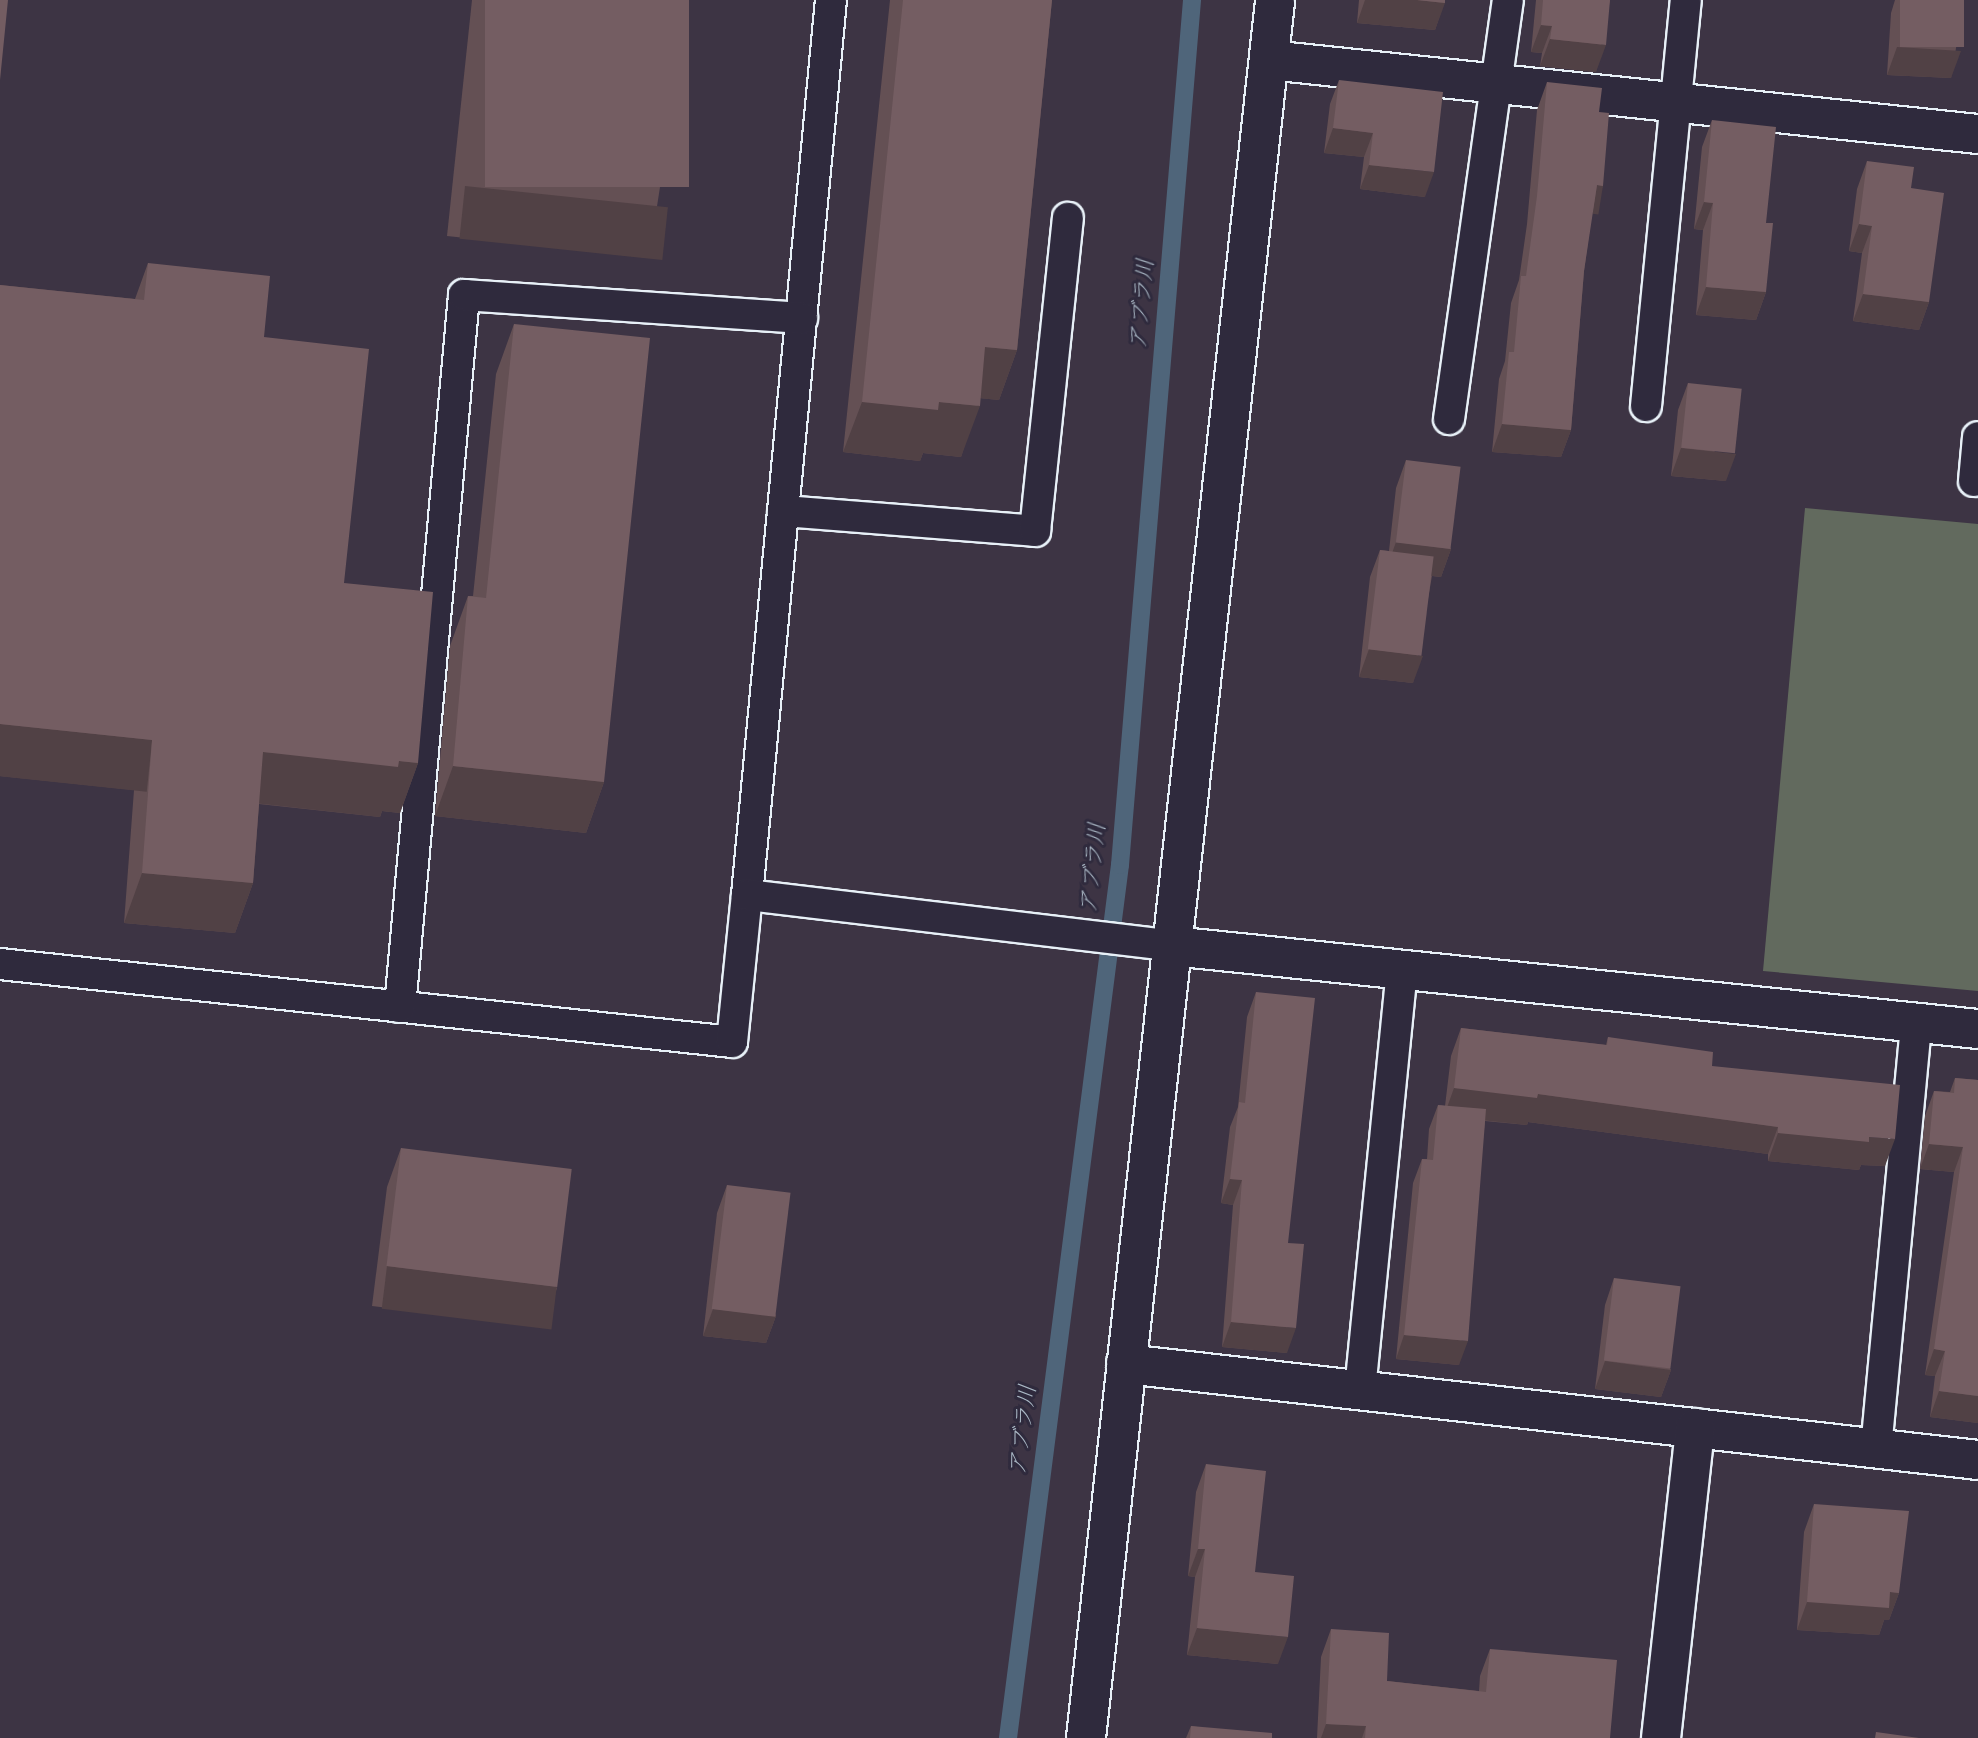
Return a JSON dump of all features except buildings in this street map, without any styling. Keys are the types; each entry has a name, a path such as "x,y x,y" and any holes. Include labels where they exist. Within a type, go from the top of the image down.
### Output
{"street":[{"path":"1086,1738 1275,0"},
{"path":"1269,60 1978,134"},
{"path":"1172,946 1978,1030"},
{"path":"1126,1364 1978,1460"},
{"path":"1661,1738 1695,1428"}],"lane":[{"path":"0,964 732,1042 831,0"},
{"path":"1449,419 1508,0"},
{"path":"1646,406 1686,0"},
{"path":"783,510 1035,531 1068,218"},
{"path":"400,1007 464,295 802,318"},
{"path":"1974,481 1978,437"},
{"path":"747,895 1172,946"},
{"path":"1360,1390 1402,969"},
{"path":"1876,1449 1916,1023"}],"shaded area":[{"path":"1805,508 1978,524 1978,991 1763,971"}],"waterway":[{"name":"アブラ川","path":"1008,1738 1120,865 1192,0"}]}
